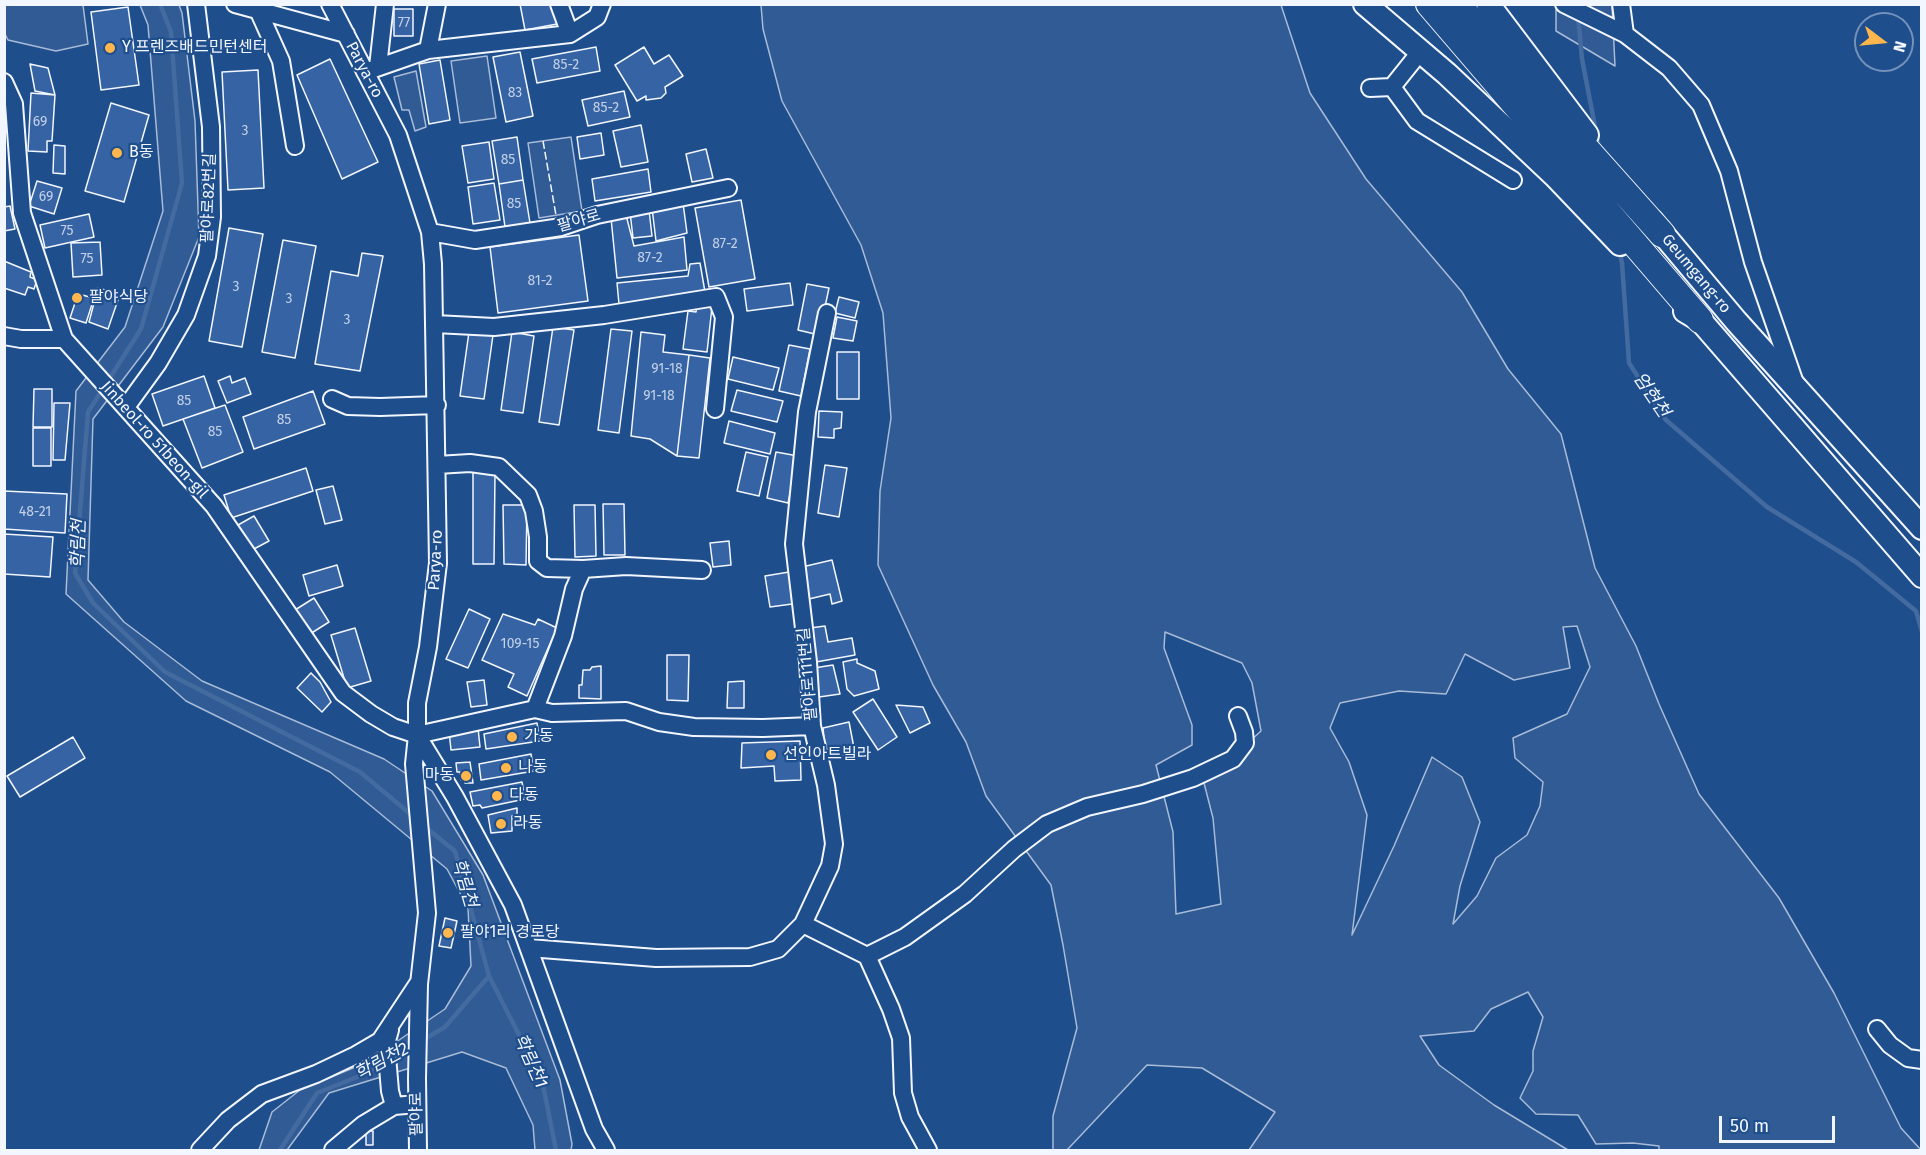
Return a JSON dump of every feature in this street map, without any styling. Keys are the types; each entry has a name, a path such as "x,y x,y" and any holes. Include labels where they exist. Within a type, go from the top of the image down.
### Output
{"highway":[{"path":"1429,4 1558,167 1687,309"},
{"path":"1457,4 1543,89 1662,234"}],"main road":[{"path":"1365,4 1558,167"},
{"path":"1488,4 1543,89"},
{"name":"Geumgang-ro","path":"1662,234 1922,528"},
{"name":"Geumgang-ro","path":"1687,309 1922,576"}],"street":[{"name":"팔야로82번길","path":"121,403 158,363 186,315 207,256 212,217 211,127 196,4"},
{"path":"235,4 346,34"},
{"name":"Parya-ro","path":"330,4 346,34 372,69 398,135 430,232 435,324 438,563 428,646 417,703 414,764 427,903"},
{"path":"372,69 385,4"},
{"path":"428,50 436,4"},
{"path":"559,4 570,34"},
{"path":"372,69 428,50 570,34 597,17 602,4"},
{"path":"1564,4 1625,34 1669,68 1701,105 1729,171 1754,262 1798,389"},
{"path":"1620,4 1625,34"},
{"path":"258,10 281,61 296,146"},
{"path":"1370,88 1392,87 1420,51"},
{"name":"Jinbeol-ro 51beon-gil","path":"4,82 14,104 22,213 64,339 214,506 343,693 386,723 417,735"},
{"path":"1392,87 1417,121 1514,180"},
{"name":"팔야로","path":"430,232 475,240 561,227 597,215 728,188"},
{"path":"435,324 494,327 604,315 716,297 724,317 715,409"},
{"name":"팔야로111번길","path":"529,948 656,958 750,957 778,949 803,924 830,866 834,844 826,785 812,726 808,662 794,544 807,412 827,313"},
{"path":"4,336 21,339 64,339"},
{"path":"332,399 348,406 380,408 436,405"},
{"path":"437,465 470,464 499,468 528,495 534,512 538,537 538,561 547,568 583,569 626,566 702,570"},
{"path":"535,709 563,636 574,589 583,569"},
{"path":"606,1150 594,1129 513,905 455,797 417,735 535,709 552,713 626,711 659,722 694,727 812,726"},
{"path":"867,956 905,937 956,901 1014,849 1047,824 1087,807 1143,794 1192,778 1233,759 1245,743 1238,716"},
{"name":"팔야로","path":"418,1150 419,981 427,903"},
{"path":"803,924 867,956 901,1038 903,1094 910,1117 928,1150"},
{"path":"200,1150 228,1120 262,1094 316,1074 356,1056 380,1041 419,981"},
{"path":"391,1024 386,1044 392,1099"},
{"path":"1877,1029 1890,1045 1908,1058 1922,1060"},
{"path":"392,1099 417,1104"},
{"path":"333,1150 392,1099"}],"shaded area":[{"path":"4,5 83,5 88,44 56,51 8,40 5,34"},
{"path":"140,5 179,5 182,13 195,121 199,237 163,327 93,419 88,580 124,622 202,681 384,759 432,791 483,875 560,1080 572,1144 571,1150 535,1150 533,1125 506,1068 462,1052 329,1093 287,1150 259,1150 272,1112 300,1090 365,1063 445,1009 471,966 468,908 447,869 330,772 186,701 66,594 76,391 125,327 163,211 148,25"},
{"path":"761,5 1281,5 1310,93 1366,179 1462,292 1508,369 1561,434 1595,568 1636,646 1699,794 1779,898 1834,993 1901,1128 1921,1150 1659,1150 1659,1146 1633,1143 1596,1144 1578,1115 1536,1114 1520,1098 1533,1071 1533,1051 1543,1017 1528,992 1491,1009 1474,1031 1420,1036 1439,1065 1494,1105 1568,1150 1249,1150 1275,1112 1202,1068 1147,1065 1067,1150 1053,1150 1053,1116 1077,1028 1051,885 986,796 966,742 933,685 878,565 880,491 891,418 883,313 861,245 782,101 763,29","holes":["1577,626 1590,667 1567,714 1513,738 1515,758 1543,782 1540,806 1527,835 1496,858 1477,896 1453,924 1460,886 1480,822 1462,777 1432,757 1394,846 1352,935 1367,815 1349,762 1330,728 1340,703 1399,691 1446,694 1465,654 1514,680 1570,668 1563,627","1165,632 1242,663 1252,683 1261,731 1204,783 1213,818 1221,904 1176,914 1173,832 1156,765 1192,745 1192,725 1164,648"]},
{"path":"1556,5 1612,5 1615,66 1556,31"},
{"path":"487,56 496,118 460,123 451,61"},
{"path":"416,71 426,127 415,131 409,110 402,110 394,77"},
{"path":"571,137 582,211 539,218 528,143"}],"building":[{"path":"520,4 553,4 557,24 525,30"},
{"path":"128,7 139,85 101,90 91,12"},
{"path":"394,9 413,9 413,36 394,36"},
{"path":"596,47 600,71 537,83 532,59"},
{"path":"644,47 654,64 669,55 683,76 665,87 666,93 661,98 646,100 646,96 637,101 615,65"},
{"path":"520,52 533,116 506,122 493,57"},
{"path":"330,59 378,162 342,179 297,75"},
{"path":"440,60 450,120 429,124 419,64"},
{"path":"30,64 48,68 55,95 35,91"},
{"path":"258,70 264,188 228,190 222,72"},
{"path":"624,91 630,117 588,126 582,100"},
{"path":"31,93 55,95 52,141 47,141 47,152 28,151"},
{"name":"B동","path":"111,103 149,115 124,202 85,191"},
{"path":"641,125 648,162 621,167 613,131"},
{"path":"601,133 604,155 580,159 577,137"},
{"path":"517,137 523,180 499,184 492,141"},
{"path":"489,142 494,179 468,183 462,146"},
{"path":"54,145 65,146 65,174 53,173"},
{"path":"706,149 713,178 692,182 686,154"},
{"path":"648,169 651,192 595,201 592,179"},
{"path":"523,180 530,223 505,227 499,184"},
{"path":"37,181 62,188 54,214 29,206"},
{"path":"494,183 500,220 473,224 468,187"},
{"path":"741,200 755,279 709,287 695,208"},
{"path":"683,203 687,233 656,241 652,208"},
{"path":"10,206 15,229 4,231 4,207"},
{"path":"649,210 652,236 633,238 630,212"},
{"path":"89,214 94,237 45,248 40,225"},
{"path":"626,215 634,246 684,237 687,270 617,278 611,218"},
{"path":"229,228 263,234 242,347 209,341"},
{"path":"579,235 588,301 498,313 490,247"},
{"path":"283,240 316,246 295,358 262,352"},
{"path":"100,242 102,275 73,277 71,243"},
{"path":"362,253 383,256 360,371 315,364 331,271 358,276"},
{"path":"4,261 31,272 30,277 37,280 34,289 28,287 25,295 4,288"},
{"path":"700,263 705,292 619,304 617,283 688,276 690,264"},
{"path":"790,283 793,305 747,311 744,289"},
{"path":"807,284 829,288 819,335 798,330"},
{"path":"98,288 120,294 108,329 89,322"},
{"path":"78,294 94,298 86,323 70,318"},
{"path":"839,297 859,302 855,318 835,313"},
{"path":"697,305 712,307 707,352 683,349 688,311 696,312"},
{"path":"837,317 857,321 853,341 833,338"},
{"path":"553,327 574,330 559,425 539,422"},
{"path":"611,329 632,331 619,433 598,430"},
{"path":"469,332 493,335 484,399 460,396"},
{"path":"512,332 534,336 523,413 501,410"},
{"path":"641,332 665,335 663,352 689,355 677,456 650,439 631,436"},
{"path":"789,345 810,349 801,396 779,391"},
{"path":"837,352 859,352 859,399 837,399"},
{"path":"689,355 710,358 699,458 677,456"},
{"path":"733,357 779,368 773,390 728,379"},
{"path":"204,376 215,408 163,426 152,394"},
{"path":"230,376 232,383 245,378 251,394 227,403 218,381"},
{"path":"34,389 52,389 52,427 33,427"},
{"path":"737,390 783,401 777,422 731,411"},
{"path":"313,391 325,424 254,449 243,417"},
{"path":"54,403 70,403 65,460 53,460"},
{"path":"225,405 243,452 202,468 183,419"},
{"path":"819,411 842,412 841,428 834,429 834,438 818,437"},
{"path":"729,421 775,433 770,454 724,443"},
{"path":"33,428 51,428 51,466 33,466"},
{"path":"746,452 768,457 759,496 737,491"},
{"path":"776,452 798,456 788,503 767,498"},
{"path":"825,465 847,468 839,517 818,513"},
{"path":"306,468 313,491 231,518 224,495"},
{"path":"473,472 495,473 494,564 473,564"},
{"path":"333,486 342,520 325,524 316,490"},
{"path":"4,491 67,494 65,533 4,529"},
{"path":"603,504 624,504 625,555 604,555"},
{"path":"503,505 527,505 526,565 504,564"},
{"path":"574,505 595,505 596,556 575,557"},
{"path":"254,516 269,541 252,550 238,525"},
{"path":"4,534 53,537 50,577 4,574"},
{"path":"729,541 731,565 713,567 710,543"},
{"path":"832,560 842,601 832,604 830,594 809,599 802,567"},
{"path":"337,565 343,586 309,596 303,575"},
{"path":"789,572 792,604 770,607 765,576"},
{"path":"314,598 329,622 310,634 295,610"},
{"path":"469,609 490,619 468,668 446,659"},
{"path":"503,614 535,625 538,619 557,628 527,696 508,687 514,674 482,660"},
{"path":"825,626 828,642 852,638 855,655 816,662 810,628"},
{"path":"355,628 371,681 347,688 331,635"},
{"path":"667,655 689,655 688,701 667,700"},
{"path":"857,659 857,663 875,671 879,689 854,696 847,689 843,662"},
{"path":"833,665 840,694 819,697 814,668"},
{"path":"601,666 601,699 579,698 579,685 582,685 583,670"},
{"path":"311,673 320,682 331,702 322,712 297,688"},
{"path":"484,680 487,705 471,707 467,682"},
{"path":"744,681 744,708 727,708 728,682"},
{"path":"873,699 897,737 878,750 853,712"},
{"path":"896,705 923,707 930,723 910,733"},
{"path":"849,722 855,753 826,758 823,728"},
{"name":"가동","path":"537,723 540,741 486,749 484,734"},
{"path":"478,728 480,747 451,750 449,731"},
{"path":"73,737 85,758 20,797 7,776"},
{"name":"선인아트빌라","path":"800,741 801,780 775,781 774,766 741,768 742,743"},
{"name":"나동","path":"531,754 534,771 481,780 479,764"},
{"name":"마동","path":"470,762 473,783 465,783 464,779 461,780 460,772 457,772 456,763"},
{"name":"다동","path":"522,782 525,799 482,808 480,805 473,806 470,792"},
{"name":"라동","path":"517,808 517,814 512,816 512,831 491,833 488,815"},
{"name":"팔야1리 경로당","path":"445,918 457,921 451,948 439,946"},
{"path":"366,1131 373,1131 373,1145 366,1145"}],"waterway":[{"name":"학림천","path":"160,4 171,32 182,183 141,329 88,412 75,573 93,603 165,672 360,772 414,817"},
{"name":"엄현천","path":"1578,16 1582,59 1599,147"},
{"name":"엄현천","path":"1619,249 1629,363 1666,420 1767,507 1856,562 1916,611 1922,632"},
{"name":"학림천1","path":"425,827 455,851 489,976 542,1080 556,1150"},
{"name":"학림천2","path":"423,1040 445,1027 489,976"},
{"name":"학림천2","path":"392,1058 413,1045"},
{"name":"학림천2","path":"280,1150 317,1093 362,1075 385,1062"}],"fence":[{"path":"543,141 557,221 560,220"}],"place":[{"name":"Y 프렌즈배드민턴센터","path":"110,48"},
{"name":"B동","path":"117,153"},
{"name":"팔야식당","path":"77,298"},
{"name":"가동","path":"512,737"},
{"name":"선인아트빌라","path":"771,755"},
{"name":"나동","path":"506,768"},
{"name":"마동","path":"466,776"},
{"name":"다동","path":"497,796"},
{"name":"라동","path":"501,824"},
{"name":"팔야1리 경로당","path":"448,933"}]}
